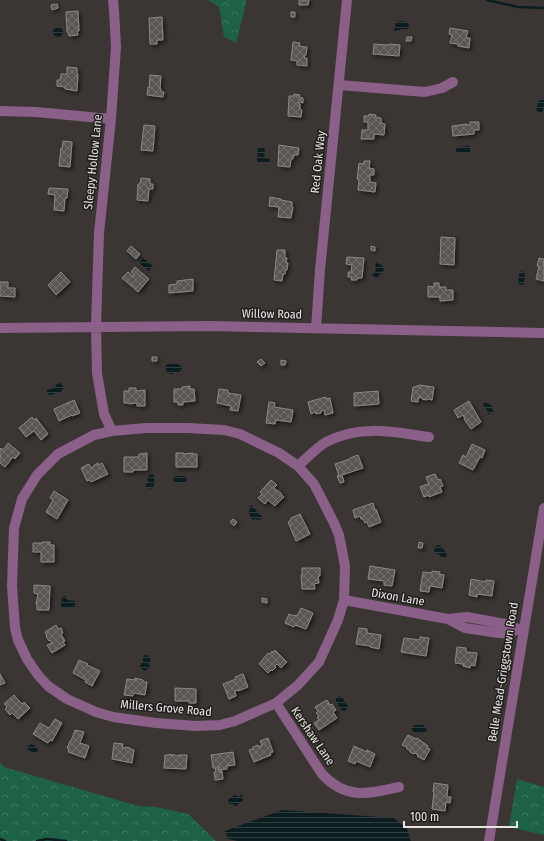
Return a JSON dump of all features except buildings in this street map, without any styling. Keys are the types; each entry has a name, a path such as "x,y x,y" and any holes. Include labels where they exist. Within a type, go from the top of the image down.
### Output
{"street":[{"name":"Sleepy Hollow Lane","path":"96,326 99,234 111,119 116,47 113,0"},
{"name":"Red Oak Way","path":"316,328 320,270 347,0"},
{"path":"339,85 425,92 442,88 453,82"},
{"path":"0,111 36,112 111,119"},
{"path":"96,326 97,373 104,414 112,431"},
{"name":"Willow Road","path":"0,328 209,326 544,333"},
{"name":"Millers Grove Road","path":"146,428 188,428 224,430 240,434 279,453 298,466 314,484 339,535 345,566 344,600 338,620 319,662 298,685 276,703 235,721 220,725 196,726 156,723 113,717 96,712 67,699 48,686 38,675 27,659 18,640 15,628 12,586 14,528 22,499 37,475 58,454 94,435 112,431 146,428"},
{"path":"298,466 327,442 350,433 373,430 429,436"},
{"name":"Belle Mead-Griggstown Road","path":"489,841 520,630 543,520 544,508"},
{"name":"Dixon Lane","path":"344,600 448,619 468,617 511,625 520,630"},
{"name":"Kershaw Lane","path":"276,703 322,774 329,782 349,792 362,794 399,787"}],"green space":[{"path":"208,0 246,0 236,43 224,37 219,7"},
{"path":"0,762 4,767 138,806 156,807 188,814 216,841 0,841"},
{"path":"517,779 544,787 544,835 509,827"}],"shaded area":[{"path":"399,21 407,22 409,24 408,28 395,31 394,29 396,24"},
{"path":"58,27 63,32 58,37 53,32"},
{"path":"540,100 544,100 543,110 540,114 536,109 538,105 537,103"},
{"path":"468,145 470,147 470,152 456,152 458,147"},
{"path":"258,147 265,148 264,158 270,159 270,163 257,162"},
{"path":"143,258 153,266 149,271 139,263"},
{"path":"378,261 384,270 376,279 372,275 376,270 376,262"},
{"path":"521,271 524,272 525,275 524,284 522,285 518,283 519,274"},
{"path":"167,364 179,364 182,366 182,369 180,372 173,372 173,374 169,374 166,369"},
{"path":"60,383 63,386 61,392 50,395 47,393 47,390 54,388"},
{"path":"486,402 492,406 494,411 490,414 488,414 483,405"},
{"path":"152,474 154,475 154,486 150,489 145,486 148,482 147,477"},
{"path":"185,476 187,478 186,482 174,483 173,477"},
{"path":"252,505 257,513 262,516 260,520 252,520 249,507"},
{"path":"438,545 442,547 447,555 446,557 441,557 439,554 435,553 435,547"},
{"path":"63,596 66,596 67,600 75,601 75,608 61,607"},
{"path":"145,655 148,655 151,658 149,663 150,667 145,671 140,667"},
{"path":"339,696 342,697 348,706 344,711 341,710 336,701 336,698"},
{"path":"414,725 424,725 427,730 423,734 413,732 412,728"},
{"path":"31,744 38,749 37,752 34,753 27,749"},
{"path":"235,795 239,797 242,795 243,800 234,806 228,802 229,798"},
{"path":"282,810 394,818 407,829 411,841 238,841 228,839 225,831"}],"waterway":[{"path":"487,0 518,7 544,8"},
{"path":"0,839 5,841"},
{"path":"37,841 47,839 66,841"}]}
